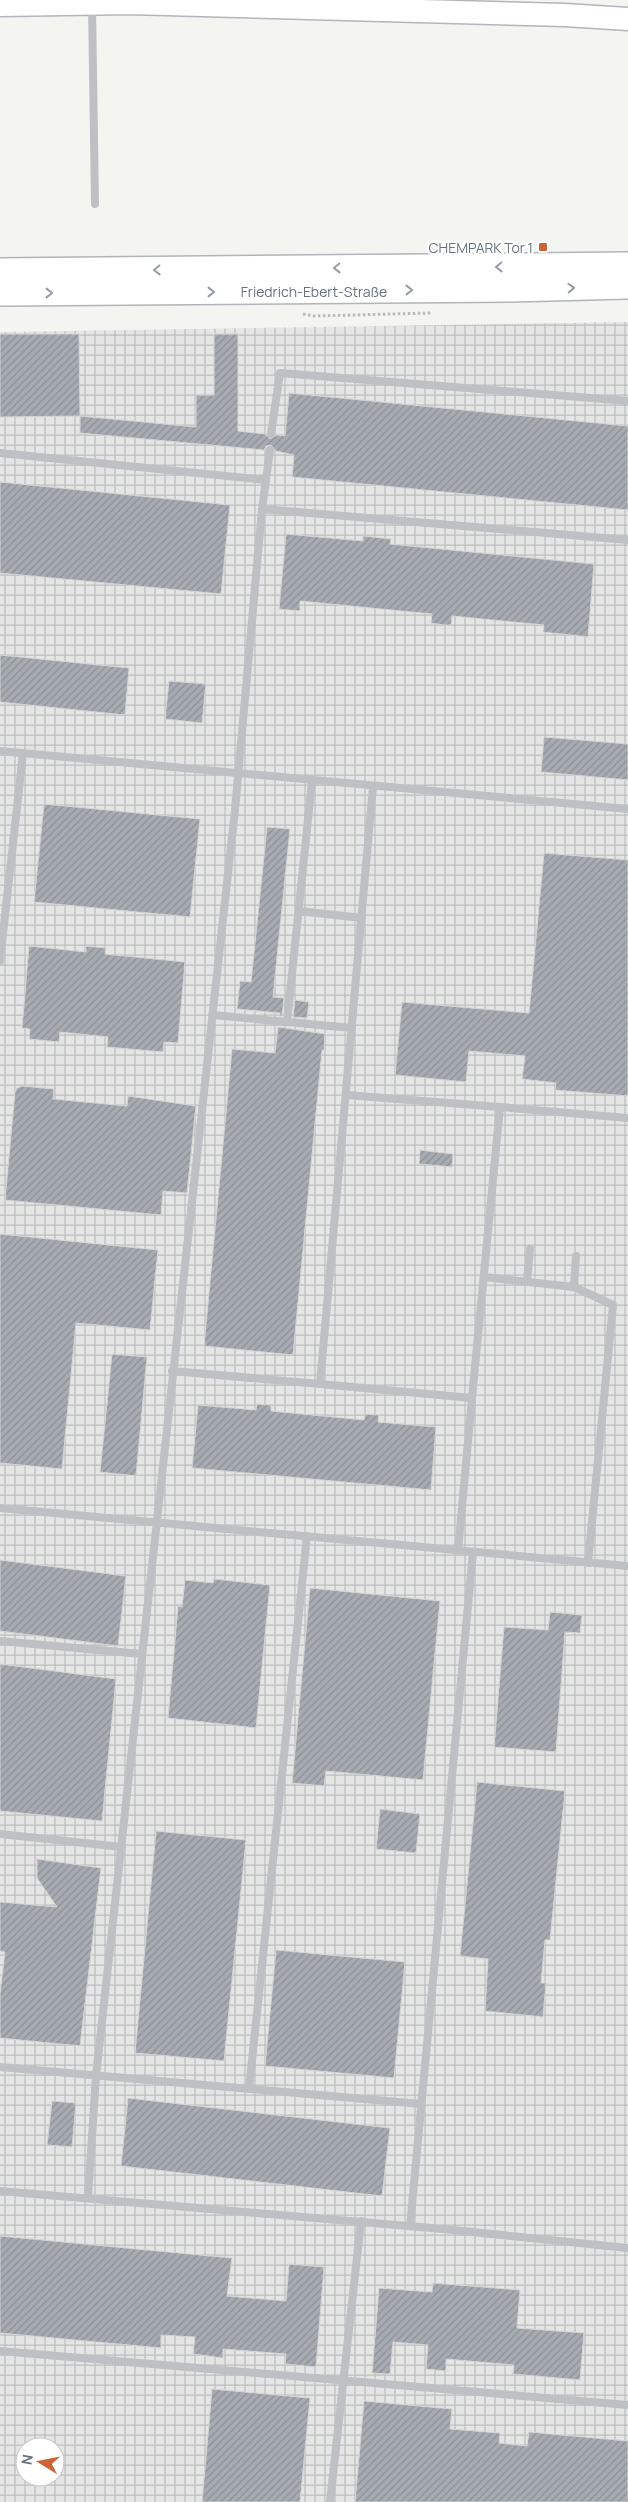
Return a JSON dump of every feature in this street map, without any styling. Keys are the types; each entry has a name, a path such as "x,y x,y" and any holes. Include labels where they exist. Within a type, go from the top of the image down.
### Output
{"main road":[{"name":"Friedrich-Ebert-Straße","path":"0,271 628,265"},
{"name":"Friedrich-Ebert-Straße","path":"0,293 500,290 628,286"}],"street":[{"path":"0,5 92,3 310,7 628,19"}],"lane":[{"path":"92,3 95,204"},
{"path":"271,434 280,373 628,401"},
{"path":"88,2198 96,2076 238,774 262,509 270,450"},
{"path":"0,453 266,480"},
{"path":"262,509 628,540"},
{"path":"0,751 628,809"},
{"path":"0,961 23,753"},
{"path":"288,1022 312,781"},
{"path":"320,1384 373,786"},
{"path":"299,912 362,918"},
{"path":"212,1015 352,1028"},
{"path":"346,1095 628,1118"},
{"path":"458,1551 500,1107"},
{"path":"527,1282 530,1249"},
{"path":"574,1287 576,1256"},
{"path":"484,1277 574,1287 613,1305 588,1563"},
{"path":"172,1372 472,1398"},
{"path":"0,1508 628,1566"},
{"path":"249,2089 307,1536"},
{"path":"410,2226 472,1552"},
{"path":"0,1641 142,1654"},
{"path":"0,1834 122,1847"},
{"path":"0,2067 421,2104"},
{"path":"0,2191 361,2221 628,2248"},
{"path":"330,2502 361,2221"},
{"path":"0,2351 628,2405"}],"shaded area":[{"path":"628,322 628,2502 0,2502 0,332"}],"building":[{"path":"0,334 79,334 80,416 0,417"},
{"path":"214,334 238,334 238,431 265,434 270,439 277,435 285,436 289,393 628,426 628,510 292,477 294,455 276,451 271,445 266,446 264,450 80,433 80,416 196,427 196,395 214,395"},
{"path":"0,482 230,505 221,594 0,573"},
{"path":"286,534 363,541 363,536 391,539 390,544 594,564 588,637 543,632 544,625 452,616 451,625 444,625 431,623 432,614 300,601 300,611 279,609"},
{"path":"0,655 129,668 125,715 0,702"},
{"path":"169,681 206,684 202,723 165,719"},
{"path":"544,737 628,744 628,780 541,772"},
{"path":"44,804 200,819 190,917 34,902"},
{"path":"267,827 290,829 273,997 284,998 282,1016 279,1016 280,1013 237,1009 240,981 251,982"},
{"path":"544,853 628,860 628,1096 555,1090 556,1083 522,1079 525,1056 469,1051 466,1082 395,1075 402,1002 529,1013"},
{"path":"29,946 86,952 86,946 106,948 105,954 185,962 178,1043 164,1042 163,1052 107,1047 108,1037 60,1032 59,1042 29,1039 30,1029 22,1028"},
{"path":"295,1000 309,1002 307,1018 293,1017"},
{"path":"278,1027 325,1034 293,1355 204,1346 232,1049 275,1053"},
{"path":"22,1086 54,1089 53,1099 127,1106 128,1096 196,1106 187,1193 163,1191 161,1215 5,1200 15,1092 17,1088"},
{"path":"420,1150 453,1154 452,1167 419,1164"},
{"path":"0,1234 158,1250 150,1330 76,1323 62,1469 0,1463"},
{"path":"112,1354 147,1357 136,1476 100,1472"},
{"path":"257,1404 271,1405 271,1411 364,1420 365,1414 379,1415 378,1422 436,1427 431,1490 192,1468 198,1405 256,1410"},
{"path":"0,1560 126,1576 118,1646 0,1631"},
{"path":"214,1579 270,1585 256,1728 168,1718 178,1606 182,1607 185,1580 213,1583"},
{"path":"310,1588 440,1601 423,1780 326,1771 324,1786 292,1783"},
{"path":"550,1612 582,1615 580,1633 565,1632 556,1752 494,1747 504,1627 548,1630"},
{"path":"0,1664 116,1679 102,1821 0,1811"},
{"path":"477,1782 565,1791 550,1940 545,1940 541,1983 546,1983 543,2017 485,2011 488,1959 460,1956"},
{"path":"380,1809 420,1814 416,1853 376,1849"},
{"path":"156,1831 246,1840 224,2061 135,2053"},
{"path":"37,1859 101,1868 80,2046 0,2038 0,1994 5,1952 0,1951 0,1902 57,1907 37,1878"},
{"path":"276,1950 405,1962 394,2078 265,2066"},
{"path":"128,2098 390,2128 382,2196 121,2166"},
{"path":"52,2101 76,2103 72,2147 47,2145"},
{"path":"0,2236 232,2258 227,2296 286,2301 289,2264 324,2267 316,2367 285,2364 286,2354 223,2349 223,2358 193,2354 195,2337 161,2335 161,2348 0,2333"},
{"path":"433,2283 520,2290 517,2328 584,2333 580,2380 513,2374 514,2365 446,2359 446,2371 426,2369 428,2345 393,2342 390,2374 372,2373 379,2288 432,2292"},
{"path":"212,2389 310,2398 300,2502 202,2502"},
{"path":"364,2401 452,2409 450,2429 500,2433 499,2443 527,2446 529,2432 628,2441 628,2502 355,2502"}],"place":[{"name":"CHEMPARK Tor 1","path":"543,247"}]}
